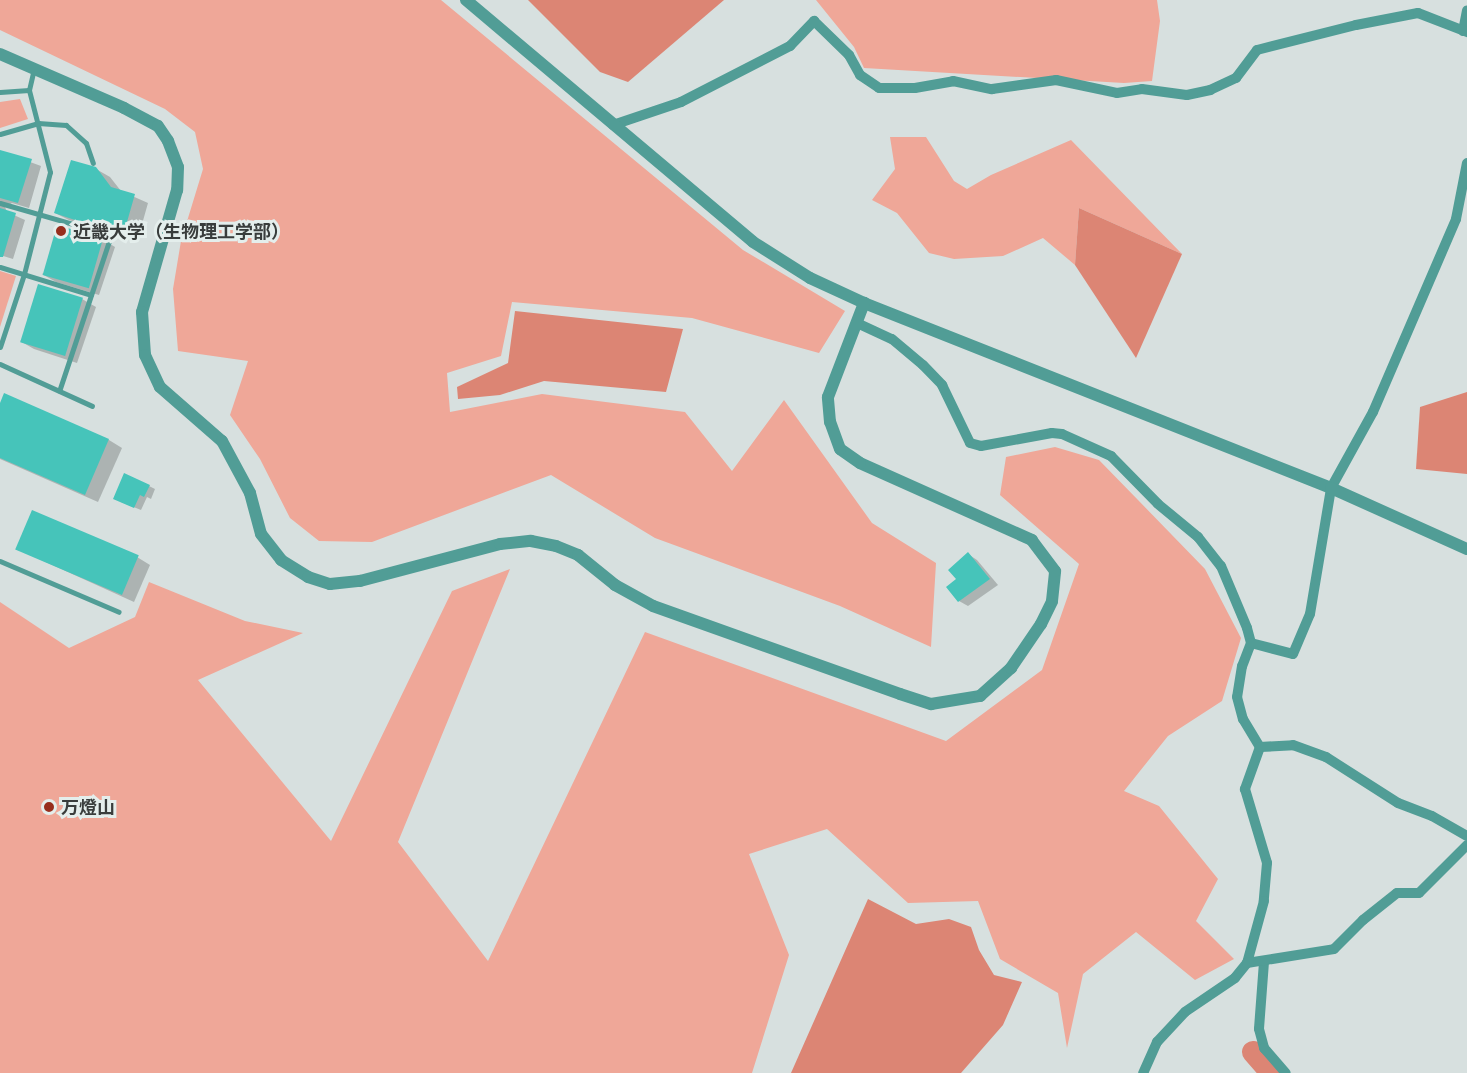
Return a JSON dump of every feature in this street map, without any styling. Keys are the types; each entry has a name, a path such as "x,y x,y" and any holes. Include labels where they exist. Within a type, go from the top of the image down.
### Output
{"street":[{"path":"466,0 753,242 810,278 864,303 1331,488 1467,549"},
{"path":"613,125 681,102 790,46 814,21 849,55 860,75 879,88 915,88 953,81 992,89 1056,80 1117,93 1143,89 1187,95 1210,90 1236,78 1257,50 1356,25 1418,13 1465,31 1467,10"},
{"path":"0,54 158,126 168,141 178,167 177,190 142,312 145,355 160,387 222,441 250,493 261,534 281,560 308,577 330,584 360,581 500,544 531,541 556,546 578,555 615,585 653,606 900,694 931,704 980,696 1011,668 1041,624 1052,601 1054,571 1032,540 860,463 840,449 830,422 828,397 864,303"},
{"path":"1251,643 1293,654 1311,614 1331,488 1373,412 1456,219 1467,162"},
{"path":"857,323 892,339 923,365 942,385 970,443 981,446 1052,433 1062,434 1111,456 1158,504 1198,537 1221,566 1251,643 1242,666 1237,697 1244,719 1260,747 1245,789 1267,863 1264,901 1247,963 1235,978 1185,1012 1157,1042 1143,1073"},
{"path":"1260,747 1293,745 1326,758 1398,803 1432,816 1467,836"},
{"path":"1247,963 1334,949 1363,920 1397,893 1419,893 1467,845"},
{"path":"1264,962 1259,1029 1264,1048 1286,1073"}],"lane":[{"path":"0,347 24,274 50,172 29,90 34,69"},
{"path":"0,92 29,90"},
{"path":"0,134 38,123 66,125 86,143 93,163"},
{"path":"0,203 111,235 59,391"},
{"path":"0,267 91,295"},
{"path":"0,321 7,324"},
{"path":"0,364 92,406"},
{"path":"0,561 119,612"}],"shaded area":[{"path":"0,0 441,0 743,250 845,311 819,353 692,318 512,302 501,356 447,373 450,412 542,394 685,412 732,471 784,400 872,523 936,563 931,647 840,606 655,538 551,475 372,542 319,541 290,518 260,459 230,415 248,361 178,351 173,289 181,241 203,169 195,132 165,109 0,30"},
{"path":"528,0 724,0 628,82 600,72"},
{"path":"816,0 1157,0 1160,21 1152,81 1124,83 864,68 854,47"},
{"path":"20,99 28,119 0,128 0,102"},
{"path":"890,137 926,137 954,181 967,189 991,175 1071,140 1182,254 1079,208 1075,265 1043,238 1003,256 954,259 929,253 897,213 872,200 895,169"},
{"path":"1079,208 1182,254 1136,358 1075,265"},
{"path":"0,271 16,276 0,327"},
{"path":"515,311 683,329 666,392 544,381 500,395 458,399 457,387 508,363"},
{"path":"1467,392 1467,474 1416,469 1420,407"},
{"path":"1055,447 1099,460 1138,500 1205,569 1241,638 1222,701 1168,736 1124,791 1159,806 1218,879 1196,921 1234,959 1195,980 1136,932 1083,974 1067,1048 1058,993 1000,959 978,901 908,903 827,829 749,854 789,955 752,1073 0,1073 0,602 69,648 135,617 149,582 245,621 303,633 198,680 331,841 452,591 510,569 398,842 488,961 645,632 946,741 1042,670 1079,564 1000,495 1006,457"},
{"path":"868,899 916,924 949,919 971,927 979,950 994,975 1022,982 1003,1025 961,1073 791,1073"}],"building":[{"path":"0,150 32,159 18,203 0,198"},
{"path":"71,160 96,167 111,187 135,194 123,236 54,213"},
{"path":"0,208 16,213 3,257 0,257"},
{"path":"57,225 103,238 89,288 43,275"},
{"path":"38,284 83,298 65,356 20,342"},
{"path":"4,393 109,439 85,495 0,458 0,403"},
{"path":"124,473 150,485 144,497 140,495 134,508 113,499"},
{"path":"32,510 139,555 122,595 15,550"},
{"path":"968,552 990,579 958,602 946,587 956,579 948,570"}],"waterway":[{"path":"1253,1052 1271,1073"}],"place":[{"name":"近畿大学（生物理工学部）","path":"61,231"},
{"name":"万燈山","path":"49,807"}]}
